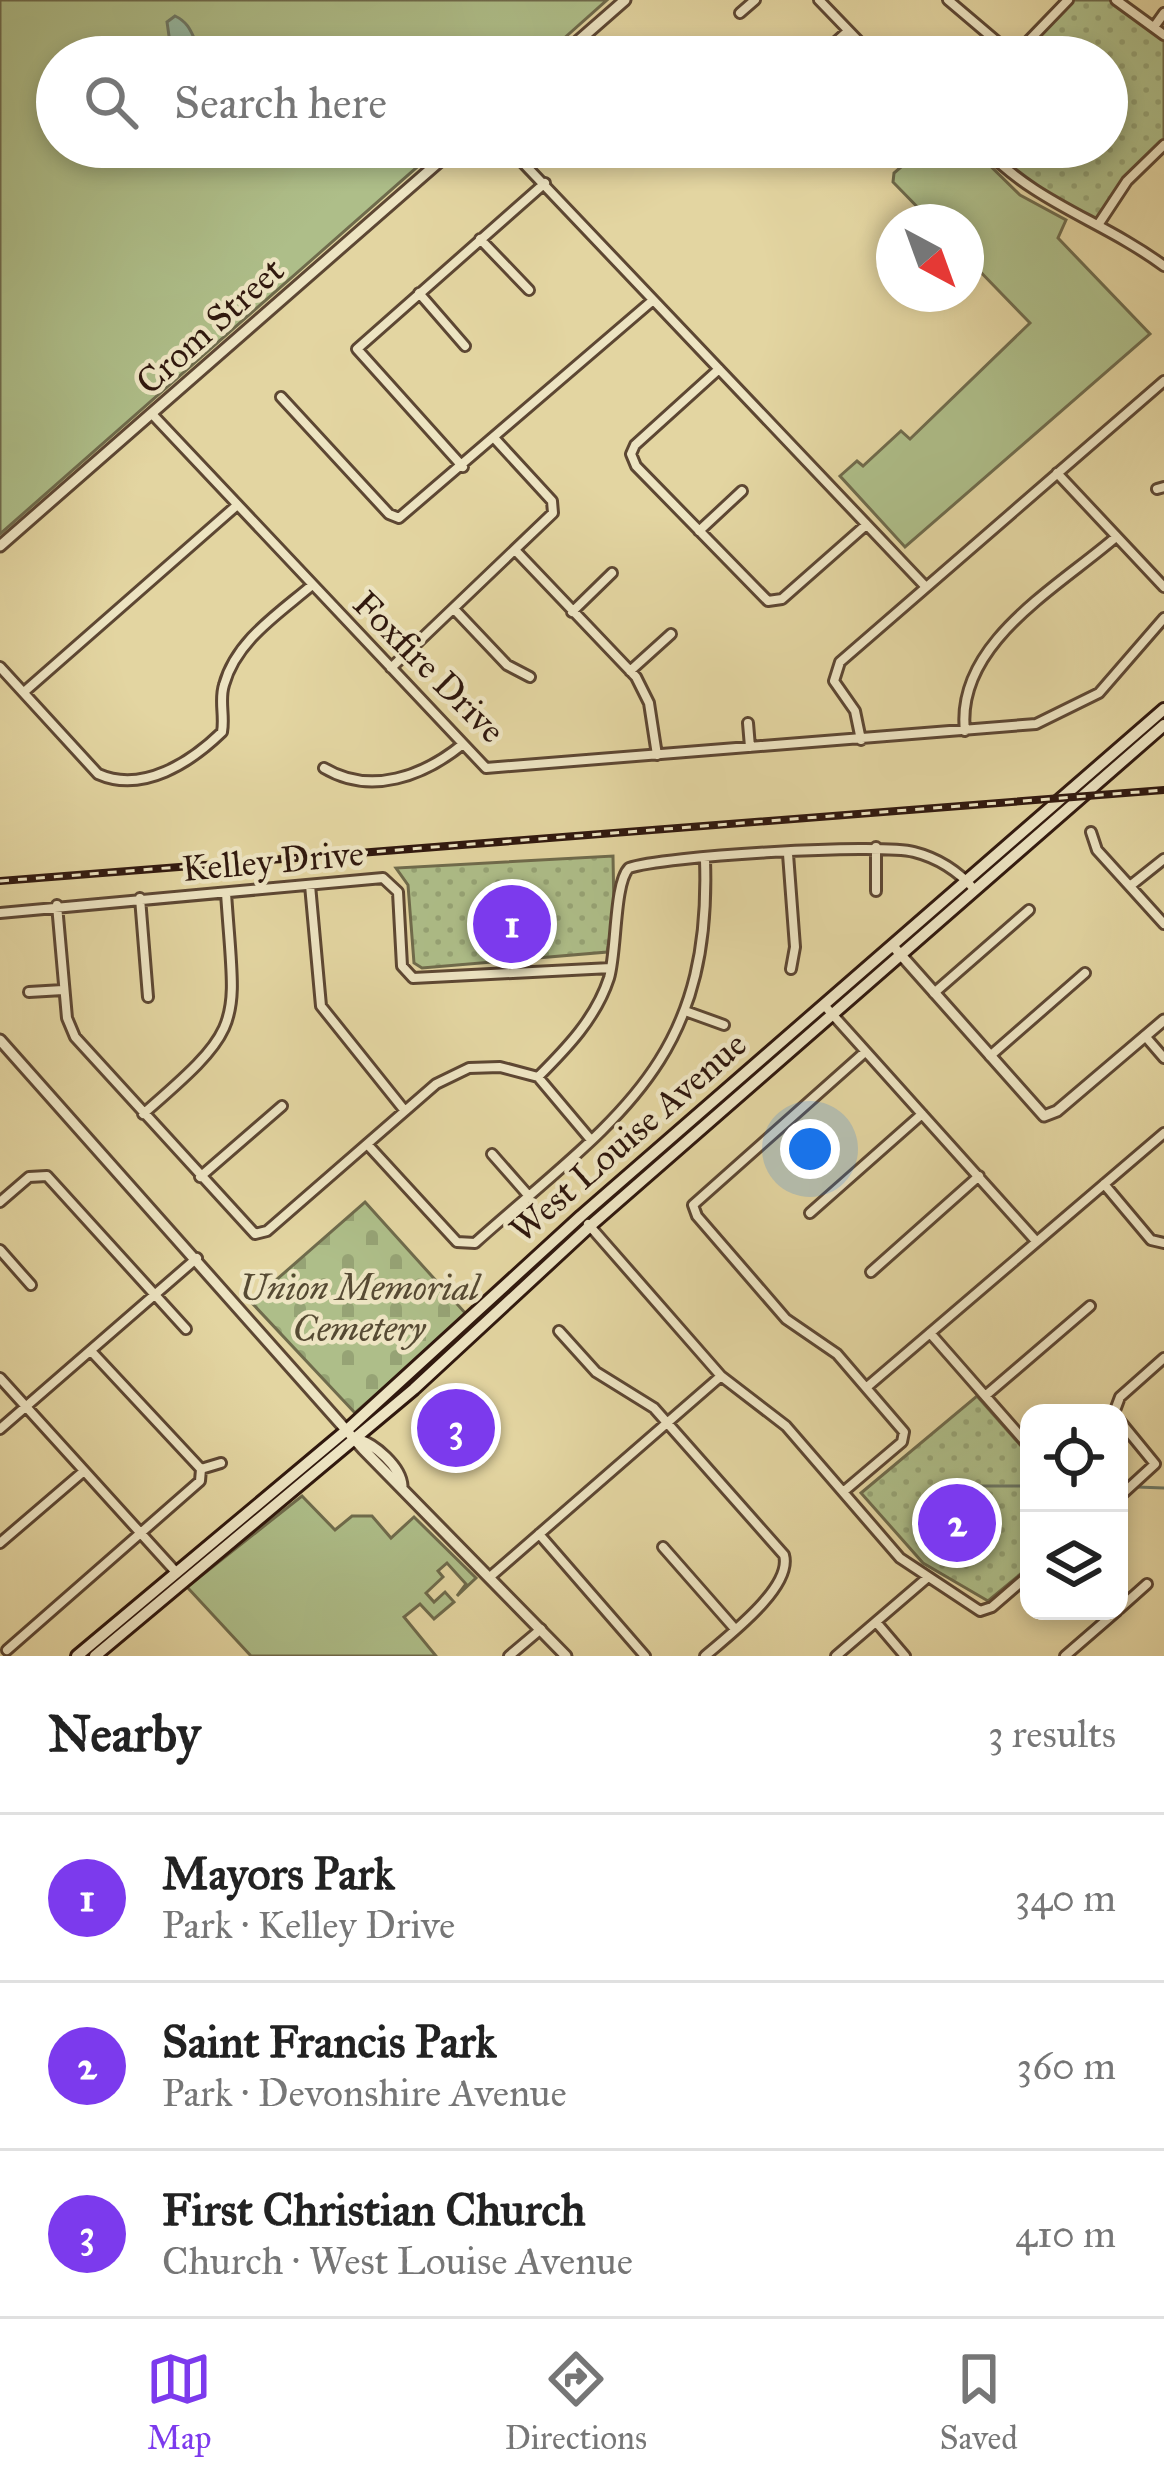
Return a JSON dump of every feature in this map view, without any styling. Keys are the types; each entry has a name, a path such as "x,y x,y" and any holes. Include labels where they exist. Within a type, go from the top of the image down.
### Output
{"main road":[{"name":"West Louise Avenue","path":"77,1656 175,1571 353,1434 580,1216 897,951 1164,709"},
{"name":"West Louise Avenue","path":"971,886 1164,724"},
{"name":"West Louise Avenue","path":"94,1656 590,1226 828,1010"}],"street":[{"path":"584,36 625,0"},
{"path":"740,14 755,0"},
{"path":"819,0 851,36"},
{"path":"950,0 990,36"},
{"path":"1034,36 1068,0"},
{"path":"1116,0 1164,35"},
{"path":"1154,27 1164,13"},
{"path":"843,36 847,32"},
{"path":"1098,225 1126,181 1164,145"},
{"name":"Crom Street","path":"0,546 432,168"},
{"path":"529,168 925,586"},
{"path":"1003,168 1018,183 1164,266"},
{"path":"463,467 357,349 544,183"},
{"path":"480,239 529,290"},
{"path":"419,293 465,346"},
{"path":"281,398 388,514 408,515 652,301"},
{"path":"719,369 635,445 631,454 747,582 768,601 782,599 866,525"},
{"path":"861,740 855,711 833,672 925,586 1163,384"},
{"name":"Foxfire Drive","path":"152,414 482,765 495,770 1036,724 1074,709 1108,684 1164,618"},
{"path":"391,668 553,514 552,501 496,440"},
{"path":"1057,473 1164,587"},
{"path":"699,531 742,490"},
{"path":"23,692 235,507"},
{"path":"965,731 967,682 982,656 1116,537"},
{"path":"515,550 630,671 649,703 657,755"},
{"path":"572,612 612,573"},
{"path":"0,667 91,768 115,779 158,775 183,764 222,732 222,701 240,650 311,586"},
{"path":"454,609 507,665 530,677"},
{"path":"630,671 671,634"},
{"path":"748,723 750,748"},
{"path":"324,769 352,781 410,777 436,766 463,744"},
{"path":"1090,832 1097,850 1164,924"},
{"path":"538,1078 584,1028 611,968 620,878 629,868 877,847 928,856 971,886"},
{"path":"876,891 877,847"},
{"path":"788,854 796,947 791,969"},
{"path":"1130,886 1164,859"},
{"path":"367,1144 466,1246 529,1195 645,1087 688,1012 706,930 705,860"},
{"name":"Kelley Drive","path":"0,913 383,878 395,884 402,966 413,979 611,968"},
{"path":"310,885 321,1006 405,1111"},
{"path":"143,1114 212,1054 227,1029 233,1001 226,893"},
{"path":"140,898 148,997"},
{"path":"57,905 63,990 75,1037 254,1234 273,1226 436,1084 470,1068 500,1067 538,1078 592,1140"},
{"path":"934,993 1029,910"},
{"path":"897,951 1030,1104 1049,1116 1164,1020"},
{"path":"989,1057 1084,973"},
{"path":"28,992 63,990"},
{"path":"828,1010 1036,1241"},
{"path":"688,1012 724,1025"},
{"path":"1145,1036 1164,1058"},
{"path":"0,1040 353,1434 566,1656"},
{"path":"843,1492 902,1442 902,1429 837,1354 786,1319 697,1216 694,1202 865,1052"},
{"path":"200,1177 282,1106"},
{"path":"810,1213 922,1114"},
{"path":"867,1387 1164,1133"},
{"path":"492,1154 529,1195"},
{"path":"0,1202 40,1173 186,1328"},
{"path":"871,1272 980,1176"},
{"path":"1104,1184 1151,1240 1164,1243"},
{"path":"580,1216 721,1376 786,1426 900,1558 980,1610 1020,1581"},
{"path":"0,1250 31,1285"},
{"path":"0,1429 197,1258"},
{"path":"986,1396 1090,1306"},
{"path":"559,1331 596,1372 638,1395 667,1422 784,1555 787,1566 760,1607 705,1656"},
{"path":"930,1333 1020,1436"},
{"path":"7,1649 200,1481 201,1469 91,1351"},
{"path":"1119,1404 1120,1397 1164,1358"},
{"path":"490,1576 721,1376"},
{"path":"0,1378 175,1571"},
{"path":"1128,1431 1155,1464 1128,1489"},
{"path":"201,1469 221,1463"},
{"path":"0,1543 84,1471"},
{"path":"539,1534 645,1656"},
{"path":"663,1547 735,1629"},
{"path":"836,1656 927,1578"},
{"path":"1128,1601 1148,1584"},
{"path":"1065,1656 1106,1620"},
{"path":"876,1622 905,1656"},
{"path":"509,1656 541,1629"}],"green space":[{"path":"0,0 607,0 567,36 36,36 36,168 416,168 0,534"},
{"path":"1068,0 1116,0 1164,35 1164,145 1127,181 1098,225 1018,183 1003,168 1128,168 1128,36 1033,36"},
{"path":"900,168 992,168 1020,195 1066,220 1058,238 1150,334 905,547 840,476 857,461 863,466 901,431 910,439 1030,323 984,276 984,204 914,204 893,182"},
{"path":"613,856 614,912 607,952 422,968 414,963 408,885 396,868"},
{"name":"Union Memorial Cemetery","path":"365,1202 467,1315 355,1413 251,1302"},
{"path":"977,1396 1020,1445 1020,1574 988,1601 923,1563 861,1493"},
{"path":"302,1496 335,1530 352,1516 372,1516 391,1538 414,1517 476,1578 457,1596 466,1584 447,1563 438,1571 443,1577 426,1593 434,1602 445,1592 454,1602 434,1619 420,1604 404,1617 436,1656 251,1656 187,1587"}],"water":[{"path":"175,16 193,36 169,36 167,22"}],"waterway":[{"path":"950,1486 1020,1486"},
{"path":"1137,1487 1164,1488"}],"railway":[{"path":"0,881 1164,790"}],"place":[{"name":"Mayors Park","path":"512,924"},
{"name":"First Christian Church","path":"456,1428"},
{"name":"Saint Francis Park","path":"957,1523"}]}
